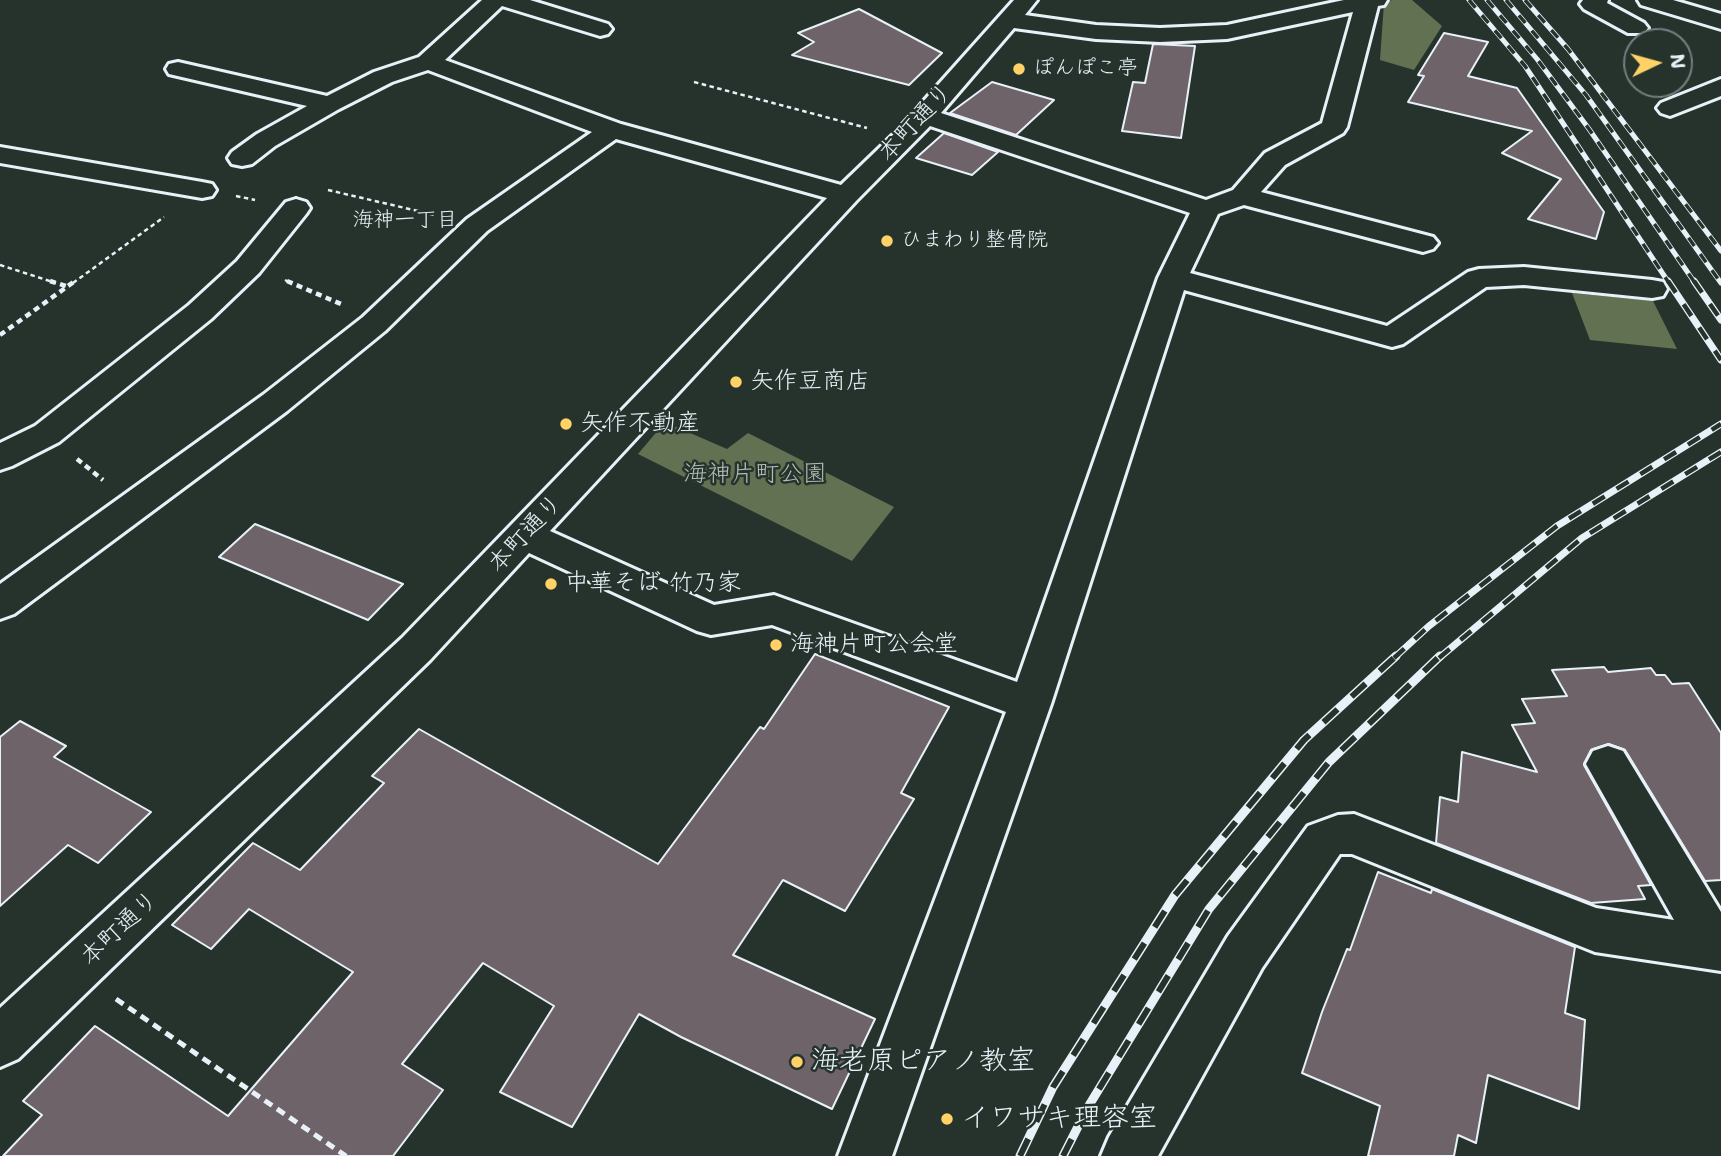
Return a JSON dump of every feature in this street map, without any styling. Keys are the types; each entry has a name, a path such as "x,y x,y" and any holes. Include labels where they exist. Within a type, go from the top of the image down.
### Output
{"street":[{"path":"242,158 266,140 330,104 383,78 428,62 495,0"},
{"path":"506,0 600,29"},
{"path":"1597,0 1592,4 1636,28"},
{"path":"1649,0 1721,22"},
{"path":"865,1156 1030,704 1174,278 1225,203 1275,159 1334,127 1372,2 1227,32 1160,35 1096,32 1017,10"},
{"name":"本町通り","path":"0,1042 416,649 846,195 915,127 1017,10"},
{"path":"428,62 612,130 846,195"},
{"path":"178,69 330,104"},
{"path":"1670,108 1721,87"},
{"path":"915,127 1225,203 1423,243"},
{"path":"0,604 133,504 275,403 374,324 477,225 612,130"},
{"path":"0,155 202,190"},
{"path":"0,458 47,434 200,313 248,267 296,208"},
{"path":"1174,278 1392,337 1479,278 1524,276 1652,289"},
{"path":"524,535 712,620 775,610 1030,704"},
{"path":"1608,764 1719,949"},
{"path":"1128,1156 1245,952 1324,840 1338,835 1354,834 1363,837 1595,930 1719,949"}],"path":[{"path":"694,82 915,127"},
{"path":"0,335 202,190 296,208 318,188 477,225"},
{"path":"0,265 66,286"},
{"path":"248,267 331,298 374,324"},
{"path":"47,434 133,504"},
{"path":"75,971 346,1156"}],"green space":[{"path":"1392,0 1412,0 1442,26 1414,70 1380,60 1384,3"},
{"path":"1572,293 1653,301 1677,349 1590,340"},
{"name":"海神片町公園","path":"665,422 727,449 748,433 894,507 852,561 638,454"}],"building":[{"path":"859,9 942,53 909,85 792,55 814,42 798,33"},
{"path":"1444,33 1488,42 1468,76 1517,88 1604,212 1596,239 1528,219 1561,179 1502,153 1532,131 1408,102 1424,76 1418,75"},
{"path":"1153,44 1195,46 1181,138 1122,131 1133,82 1145,83"},
{"path":"992,82 1054,100 1016,135 950,113"},
{"path":"944,133 998,152 972,175 916,158"},
{"path":"255,524 403,584 368,620 219,557"},
{"path":"815,654 949,707 901,793 914,799 845,911 783,880 733,955 875,1019 832,1109 639,1014 572,1127 500,1092 554,1006 483,963 402,1064 443,1090 393,1156 3,1156 42,1115 23,1101 95,1026 228,1116 353,972 249,909 211,949 172,925 253,843 300,870 384,783 372,776 419,729 658,864 760,727 764,729"},
{"path":"1604,667 1608,672 1651,668 1656,675 1665,675 1672,684 1689,683 1721,733 1721,880 1705,881 1625,750 1609,744 1591,750 1584,765 1651,885 1638,886 1645,899 1591,903 1436,843 1440,797 1458,802 1462,752 1537,772 1512,725 1535,723 1522,699 1567,696 1552,670"},
{"path":"20,721 66,746 54,757 151,812 98,863 68,845 0,906 0,737"},
{"path":"1378,872 1431,893 1432,889 1575,947 1565,1013 1585,1020 1579,1109 1488,1075 1476,1143 1458,1135 1454,1156 1368,1156 1380,1106 1302,1073 1322,1012 1347,949 1350,950"}],"railway":[{"path":"1469,0 1525,66 1669,283"},
{"path":"1487,0 1537,59 1589,129 1695,283"},
{"path":"1506,0 1586,95 1721,283"},
{"path":"1525,0 1568,49 1721,251"},
{"path":"1668,281 1721,360"},
{"path":"1694,281 1721,320"},
{"path":"1394,658 1429,626 1557,526 1721,424"},
{"path":"1439,658 1582,538 1721,452"},
{"path":"1020,1156 1053,1087 1175,895 1304,740 1396,656"},
{"path":"1063,1156 1088,1107 1209,909 1329,762 1440,656"}],"place":[{"name":"ぽんぽこ亭","path":"1019,69"},
{"name":"ひまわり整骨院","path":"887,241"},
{"name":"矢作豆商店","path":"736,382"},
{"name":"矢作不動産","path":"566,424"},
{"name":"中華そば 竹乃家","path":"551,584"},
{"name":"海神片町公会堂","path":"776,645"},
{"name":"海老原ピアノ教室","path":"797,1062"},
{"name":"イワサキ理容室","path":"947,1119"}],"district":[{"name":"海神一丁目","path":"405,221"}]}
